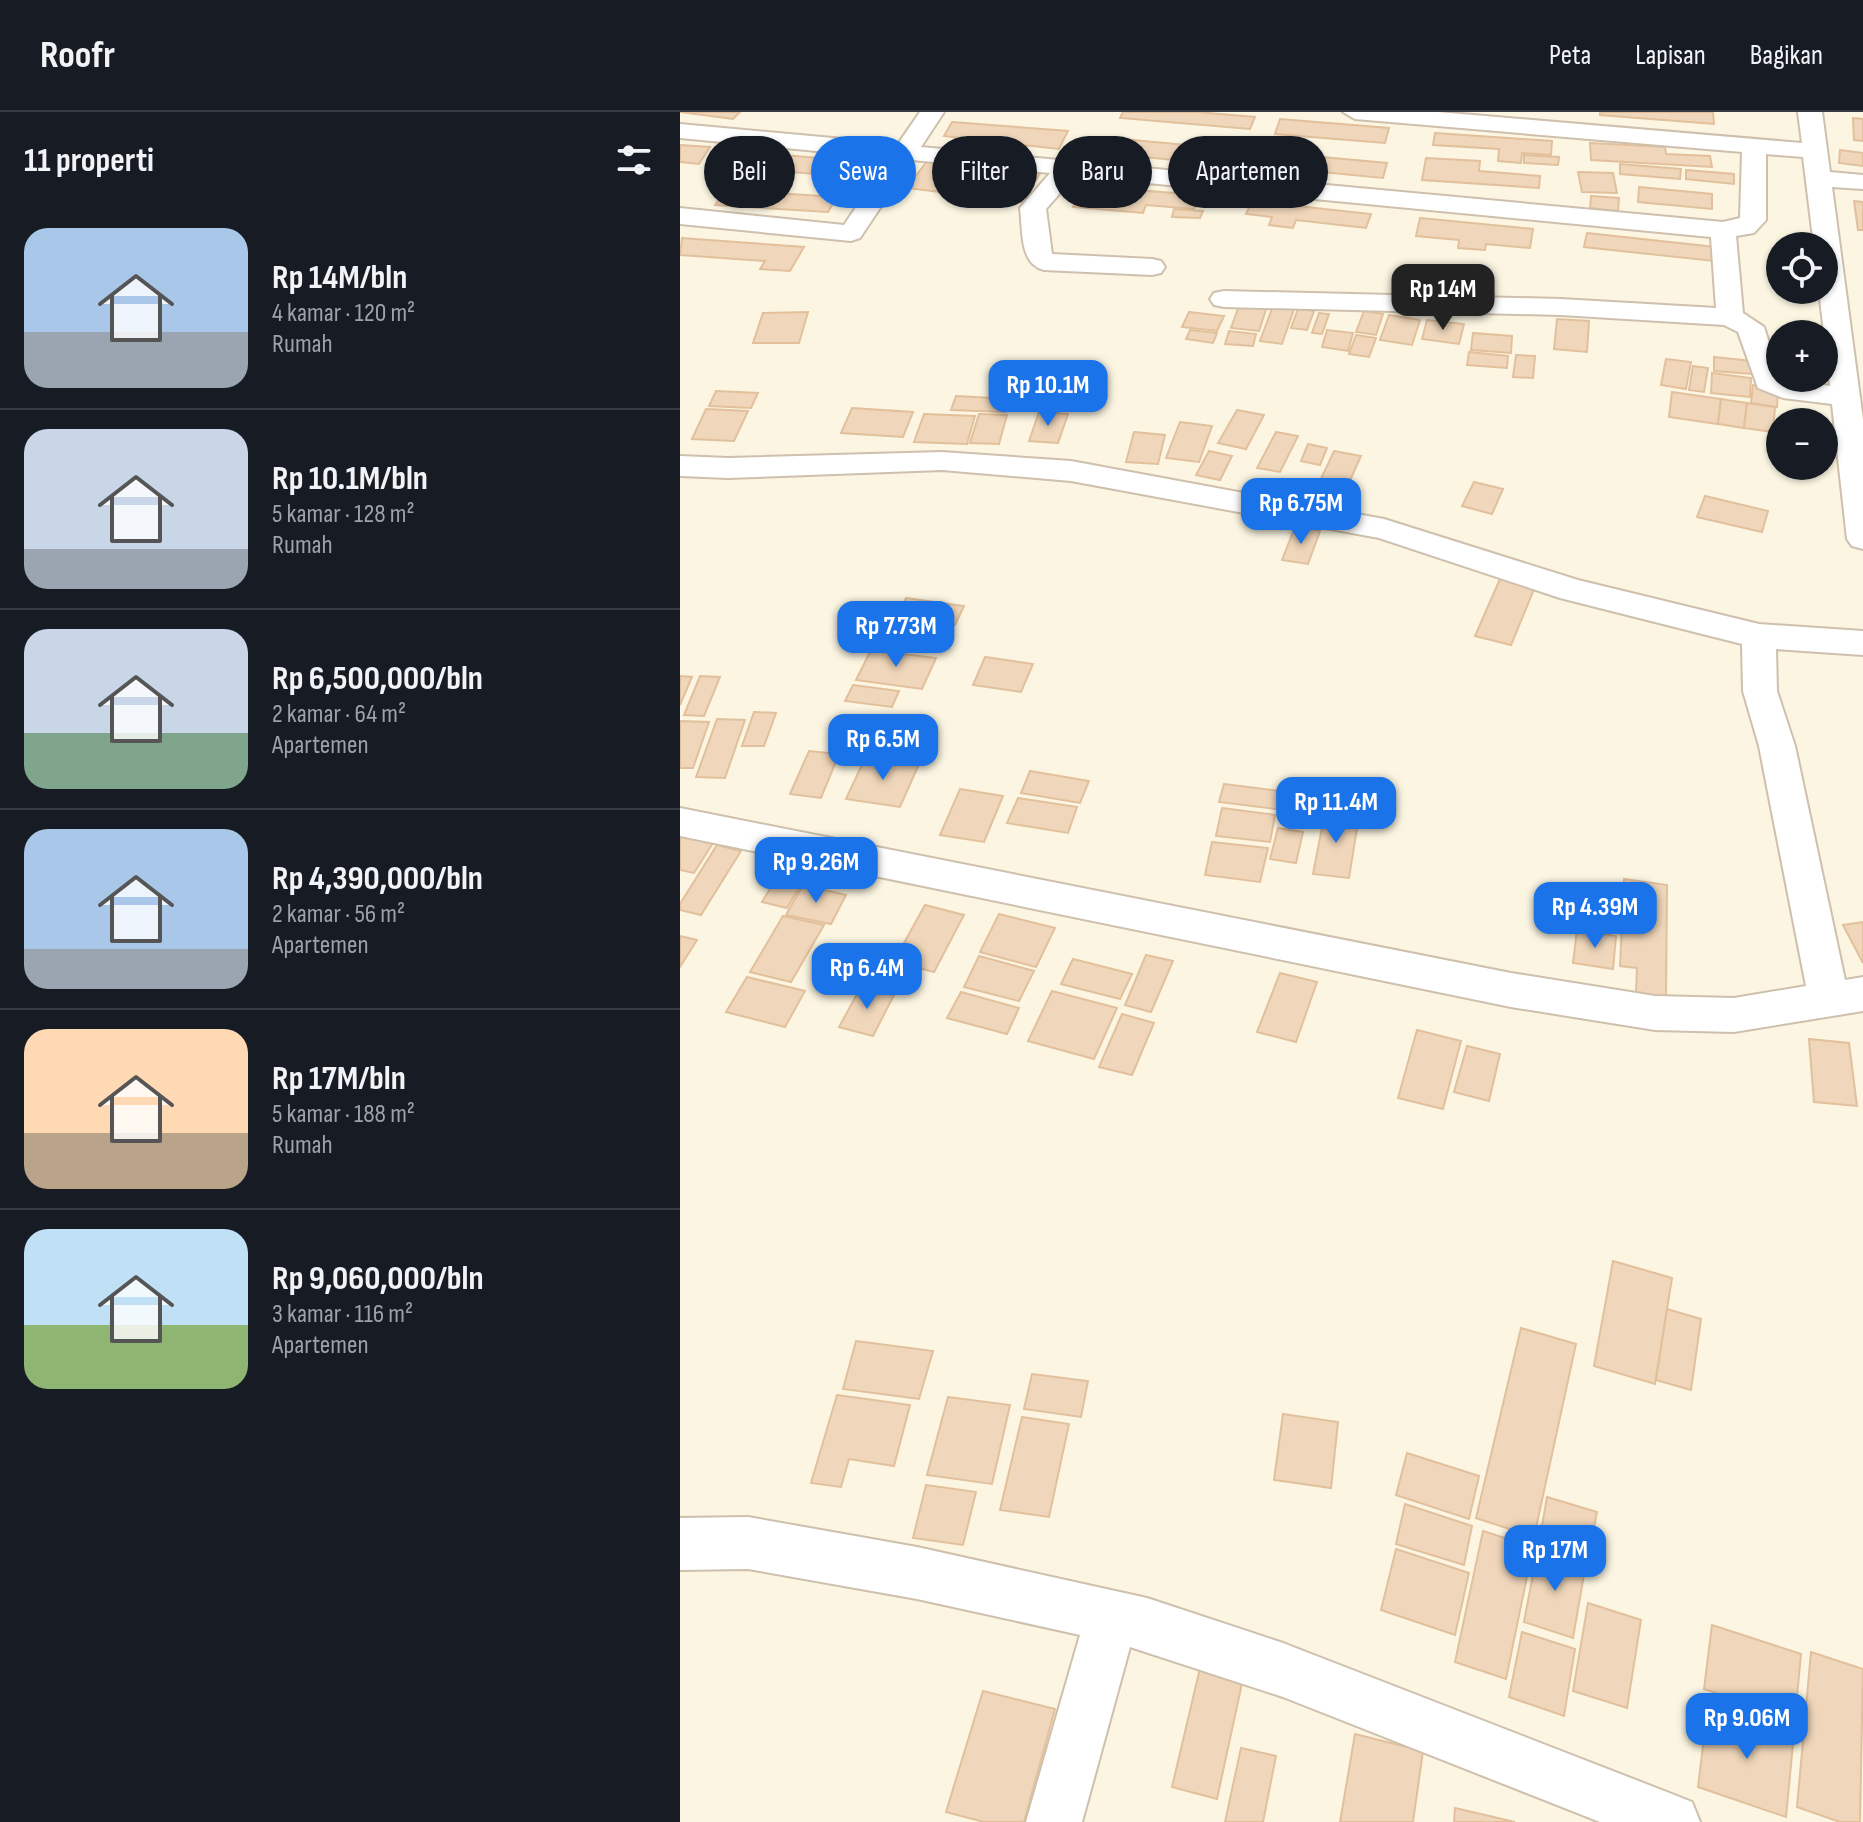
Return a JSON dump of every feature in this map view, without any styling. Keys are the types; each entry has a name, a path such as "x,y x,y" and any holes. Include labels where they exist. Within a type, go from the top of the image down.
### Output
{"street":[{"path":"680,131 728,136 747,112"},
{"path":"916,136 932,112"},
{"path":"1355,112 1815,151"},
{"path":"1810,112 1824,232"},
{"path":"1152,175 1723,230 1745,228 1753,220 1754,146"},
{"path":"916,152 1053,165"},
{"path":"1818,179 1863,182"},
{"path":"1053,185 1033,208 1039,257 1044,262 1152,267"},
{"path":"680,216 851,233 868,208"},
{"path":"1723,230 1730,317"},
{"path":"1838,284 1863,287"},
{"path":"1224,299 1561,307 1730,317 1750,327 1768,382 1783,389 1851,405"},
{"path":"1833,304 1851,405 1863,539"},
{"path":"680,466 728,468 942,461 1071,471 1384,529 1572,590 1759,636 1863,643"},
{"path":"680,822 1511,990 1641,1011 1734,1015 1851,997 1760,691 1759,636"},
{"path":"680,1544 748,1543 917,1573 1147,1624 1283,1670 1672,1822"},
{"path":"1054,1822 1112,1616"}],"building":[{"path":"680,112 740,112 733,119"},
{"path":"1123,112 1197,112 1255,117 1250,129 1120,118"},
{"path":"1600,112 1713,112 1714,124 1600,115"},
{"path":"1853,118 1863,119 1863,141 1854,140"},
{"path":"1280,119 1389,128 1385,143 1275,134"},
{"path":"952,122 1068,131 1066,136 1053,136 1053,148 1037,147 1037,136 944,136"},
{"path":"1435,133 1552,141 1551,155 1522,153 1521,163 1498,161 1499,149 1433,145"},
{"path":"1152,142 1168,143 1168,159 1152,158"},
{"path":"1590,143 1665,147 1666,154 1710,156 1712,167 1591,160"},
{"path":"680,145 704,147 704,156 699,164 680,162"},
{"path":"1840,150 1863,153 1863,166 1839,163"},
{"path":"1524,155 1559,157 1558,165 1524,163"},
{"path":"795,156 811,157 811,174 795,172"},
{"path":"932,157 932,191 916,189 916,176"},
{"path":"1328,158 1387,163 1383,178 1328,173"},
{"path":"1426,158 1480,161 1479,171 1540,176 1539,188 1422,180"},
{"path":"1620,164 1681,169 1680,179 1620,174"},
{"path":"1037,166 1044,167 1037,178"},
{"path":"1686,170 1734,174 1734,184 1686,179"},
{"path":"1578,172 1613,173 1617,193 1582,192"},
{"path":"1639,187 1712,194 1712,209 1638,202"},
{"path":"1152,191 1168,193 1168,207 1152,206"},
{"path":"795,194 811,195 811,208 830,208 828,212 763,208 795,208"},
{"path":"1591,196 1619,198 1618,211 1590,208"},
{"path":"1854,201 1863,202 1863,230 1858,230"},
{"path":"1085,208 1145,208 1143,213"},
{"path":"1249,208 1316,208 1371,214 1366,228 1296,220 1293,228 1269,225 1272,217 1246,214"},
{"path":"1174,209 1203,211 1200,218 1172,217"},
{"path":"1420,218 1533,229 1530,248 1486,244 1485,250 1458,248 1459,240 1416,236"},
{"path":"1587,233 1715,247 1714,261 1584,247"},
{"path":"682,238 804,247 790,271 760,269 765,261 680,255"},
{"path":"1240,303 1267,306 1259,331 1231,328"},
{"path":"1273,306 1294,309 1282,344 1260,341"},
{"path":"1298,309 1314,311 1307,330 1291,328"},
{"path":"1364,311 1383,314 1376,335 1356,332"},
{"path":"808,312 799,343 753,343 763,313"},
{"path":"1189,312 1224,316 1217,331 1182,327"},
{"path":"1319,313 1329,314 1322,334 1312,333"},
{"path":"1389,315 1420,320 1412,345 1380,340"},
{"path":"1557,319 1589,321 1587,352 1554,349"},
{"path":"1427,320 1464,324 1459,344 1422,339"},
{"path":"1190,330 1217,333 1213,343 1186,339"},
{"path":"1327,330 1353,333 1348,351 1322,347"},
{"path":"1229,331 1256,334 1253,346 1225,344"},
{"path":"1473,333 1512,336 1511,353 1471,350"},
{"path":"1356,335 1376,338 1369,357 1349,354"},
{"path":"1469,352 1508,356 1507,368 1467,365"},
{"path":"1516,355 1535,356 1533,378 1513,377"},
{"path":"1714,357 1752,361 1753,374 1714,371"},
{"path":"1666,359 1691,362 1686,389 1661,385"},
{"path":"1693,366 1708,368 1704,392 1689,390"},
{"path":"1712,373 1751,378 1750,397 1711,393"},
{"path":"1753,385 1766,387 1766,392 1778,392 1777,407 1751,403"},
{"path":"716,391 758,393 751,408 709,406"},
{"path":"1672,392 1721,399 1718,424 1669,417"},
{"path":"956,396 1010,399 1006,412 951,410"},
{"path":"1721,399 1747,403 1744,428 1718,424"},
{"path":"1747,403 1775,407 1766,408 1766,431 1744,428"},
{"path":"852,408 913,412 903,437 841,433"},
{"path":"706,409 748,411 734,441 692,439"},
{"path":"1237,410 1264,415 1246,449 1218,443"},
{"path":"1039,412 1068,414 1058,443 1029,441"},
{"path":"924,414 975,416 967,444 914,442"},
{"path":"979,414 1007,415 999,444 970,443"},
{"path":"1180,422 1212,426 1199,462 1166,458"},
{"path":"1134,432 1165,435 1158,464 1126,462"},
{"path":"1276,432 1298,436 1280,472 1257,468"},
{"path":"1308,444 1327,448 1320,465 1301,461"},
{"path":"1209,451 1232,456 1220,480 1196,475"},
{"path":"1334,451 1361,456 1346,489 1319,483"},
{"path":"1474,482 1503,489 1492,514 1462,506"},
{"path":"1705,496 1768,511 1762,532 1697,517"},
{"path":"1295,527 1320,531 1308,564 1282,560"},
{"path":"1500,579 1535,587 1511,645 1475,636"},
{"path":"906,598 964,606 955,625 896,618"},
{"path":"899,622 948,628 938,651 888,644"},
{"path":"871,650 936,658 922,689 856,680"},
{"path":"985,657 1033,664 1021,692 973,685"},
{"path":"680,676 692,677 680,705"},
{"path":"700,676 720,677 704,716 684,715"},
{"path":"853,685 899,691 892,707 845,701"},
{"path":"754,712 776,713 764,746 742,746"},
{"path":"717,719 745,720 725,778 696,777"},
{"path":"680,721 709,722 693,768 680,768"},
{"path":"880,727 936,736 924,760 868,751"},
{"path":"809,751 839,754 821,798 790,794"},
{"path":"866,756 919,764 900,807 846,799"},
{"path":"1030,771 1089,781 1080,803 1021,793"},
{"path":"1296,781 1321,784 1312,827 1288,824"},
{"path":"1224,784 1288,792 1284,810 1219,802"},
{"path":"960,789 1003,796 984,842 940,835"},
{"path":"1018,798 1077,807 1068,833 1007,823"},
{"path":"1222,808 1275,815 1270,842 1216,836"},
{"path":"1325,812 1359,816 1349,878 1313,874"},
{"path":"1278,828 1303,832 1296,863 1270,859"},
{"path":"680,836 713,843 694,873 680,870"},
{"path":"1212,842 1268,848 1260,882 1205,875"},
{"path":"717,845 741,851 701,915 680,910 680,904"},
{"path":"790,856 815,861 787,908 762,902"},
{"path":"1624,879 1667,885 1666,997 1636,992 1637,968 1620,966"},
{"path":"803,885 846,895 831,924 786,915"},
{"path":"925,905 964,915 934,972 894,961"},
{"path":"999,914 1055,928 1036,967 980,952"},
{"path":"783,916 824,925 791,982 750,972"},
{"path":"1863,922 1863,963 1843,925"},
{"path":"1577,930 1616,936 1613,969 1573,963"},
{"path":"680,936 697,940 680,967"},
{"path":"1146,955 1173,961 1151,1012 1125,1005"},
{"path":"979,956 1034,971 1019,1001 964,987"},
{"path":"1073,959 1132,974 1120,999 1061,984"},
{"path":"1280,973 1317,982 1296,1042 1257,1032"},
{"path":"747,977 805,991 785,1027 726,1012"},
{"path":"861,987 894,995 873,1036 839,1027"},
{"path":"1052,991 1117,1008 1094,1059 1028,1041"},
{"path":"961,992 1019,1008 1007,1034 947,1018"},
{"path":"1122,1014 1154,1023 1132,1075 1099,1067"},
{"path":"1417,1030 1461,1041 1443,1109 1398,1098"},
{"path":"1809,1039 1849,1043 1857,1106 1814,1102"},
{"path":"1467,1046 1500,1054 1489,1101 1454,1092"},
{"path":"1613,1261 1672,1278 1655,1384 1594,1366"},
{"path":"1667,1309 1701,1319 1691,1390 1656,1380"},
{"path":"1521,1328 1576,1344 1534,1537 1476,1518"},
{"path":"856,1341 933,1351 919,1399 843,1389"},
{"path":"1032,1374 1088,1381 1081,1417 1024,1409"},
{"path":"837,1395 910,1405 894,1466 849,1459 841,1487 811,1483"},
{"path":"948,1397 1010,1405 992,1484 927,1475"},
{"path":"1283,1414 1338,1422 1331,1488 1274,1480"},
{"path":"1022,1417 1069,1424 1049,1517 1000,1510"},
{"path":"1407,1453 1479,1476 1469,1519 1396,1495"},
{"path":"926,1485 976,1492 963,1545 913,1538"},
{"path":"1547,1497 1597,1512 1588,1558 1539,1543"},
{"path":"1405,1504 1472,1526 1464,1565 1396,1544"},
{"path":"1483,1531 1533,1547 1506,1679 1455,1662"},
{"path":"1538,1548 1586,1563 1573,1638 1524,1622"},
{"path":"1396,1549 1469,1573 1455,1635 1381,1610"},
{"path":"1588,1603 1641,1620 1627,1708 1573,1691"},
{"path":"1712,1625 1801,1654 1795,1718 1704,1689"},
{"path":"1522,1632 1575,1649 1564,1716 1509,1697"},
{"path":"1811,1652 1863,1669 1860,1822 1840,1822 1797,1807"},
{"path":"1201,1664 1244,1674 1217,1799 1172,1787"},
{"path":"983,1691 1055,1709 1024,1822 984,1822 946,1812"},
{"path":"1708,1705 1794,1733 1786,1817 1698,1787"},
{"path":"1355,1734 1423,1751 1413,1822 1340,1822"},
{"path":"1241,1748 1276,1756 1263,1822 1225,1822"},
{"path":"1455,1808 1515,1822 1454,1822"}]}
